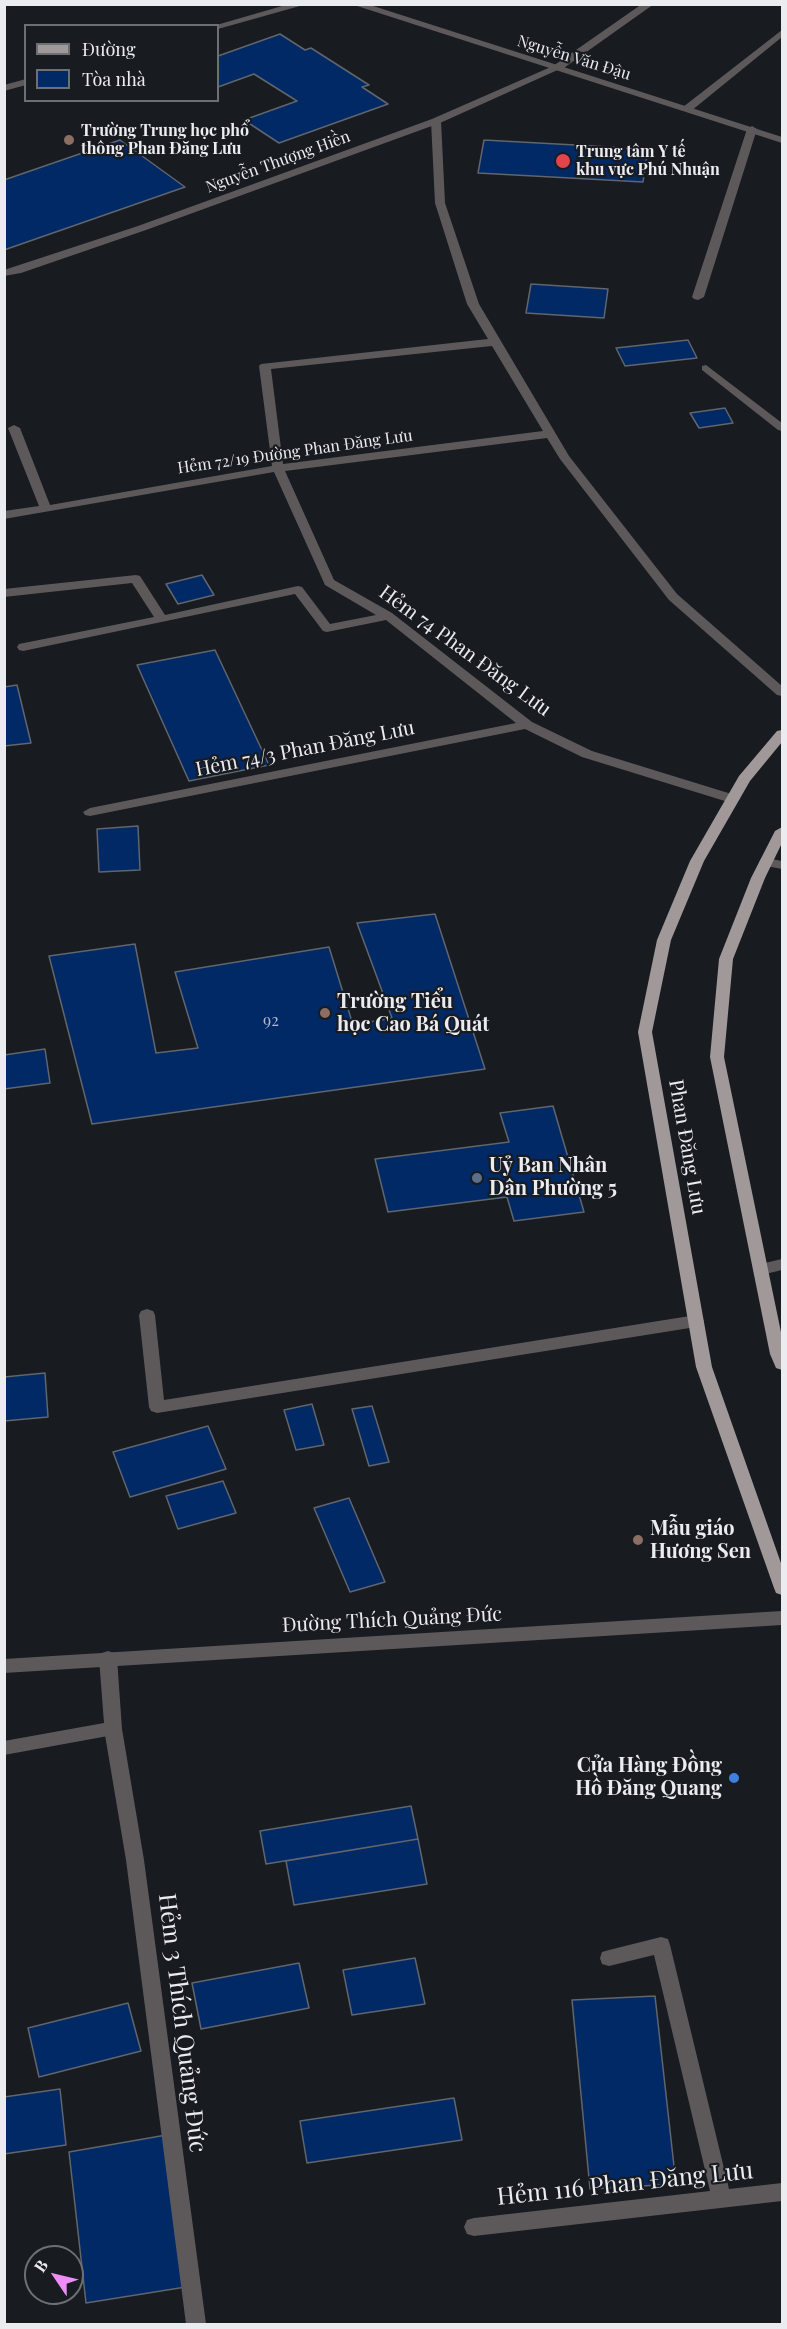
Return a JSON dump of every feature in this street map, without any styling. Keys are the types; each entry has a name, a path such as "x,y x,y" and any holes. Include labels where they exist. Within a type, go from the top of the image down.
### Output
{"main road":[{"name":"Phan Đăng Lưu","path":"783,734 744,779 697,861 664,940 645,1032 704,1367 783,1588"},
{"path":"781,1357 717,1057 726,959 758,878 783,831"}],"street":[{"path":"219,26 302,4"},
{"name":"Nguyễn Văn Đậu","path":"356,4 783,140"},
{"name":"Nguyễn Thượng Hiền","path":"4,273 17,271 142,228 436,121 557,68 650,4"},
{"path":"687,109 783,33"},
{"path":"4,88 24,83"},
{"path":"436,121 440,204 473,304 550,434 564,457 673,597 783,692"},
{"path":"698,297 752,129"},
{"name":"Hẻm 74 Phan Đăng Lưu","path":"496,342 265,366 278,468 329,582 388,616 527,725 587,754 733,799"},
{"path":"706,368 783,428"},
{"path":"14,428 46,510"},
{"name":"Hẻm 72/19 Đường Phan Đăng Lưu","path":"4,514 46,510 278,468 550,434"},
{"path":"4,593 136,579 162,619"},
{"path":"22,647 298,590 327,628 388,616"},
{"name":"Hẻm 74/3 Phan Đăng Lưu","path":"90,812 527,725"},
{"path":"766,862 783,865"},
{"path":"761,1269 783,1265"},
{"path":"147,1315 157,1407 696,1321"},
{"name":"Đường Thích Quảng Đức","path":"4,1666 783,1618"},
{"name":"Hẻm 3 Thích Quảng Đức","path":"108,1658 113,1729 135,1860 196,2325"},
{"path":"4,1748 113,1729"},
{"path":"609,1958 661,1945 722,2199"},
{"name":"Hẻm 116 Phan Đăng Lưu","path":"474,2227 783,2192"}],"building":[{"path":"280,34 305,50 311,48 369,85 362,87 388,104 279,143 244,120 297,101 254,74 219,87 219,56"},
{"path":"120,140 185,187 4,250 4,180"},
{"name":"Trung tâm Y tế khu vực Phú Nhuận","path":"484,140 648,149 643,182 478,173"},
{"path":"531,284 608,289 604,318 526,313"},
{"path":"688,340 697,358 625,366 616,348"},
{"path":"725,408 733,423 699,428 690,413"},
{"path":"202,575 214,595 178,604 166,584"},
{"path":"215,650 269,765 189,781 137,665"},
{"path":"17,685 31,743 4,746 4,687"},
{"path":"138,826 140,870 99,872 97,829"},
{"path":"435,914 485,1069 92,1124 49,956 135,944 156,1053 198,1048 175,972 329,947 353,1025 392,1018 357,923"},
{"path":"45,1049 50,1083 4,1089 4,1055"},
{"name":"Uỷ Ban Nhân Dân Phường 5","path":"553,1106 584,1212 514,1221 507,1197 388,1212 375,1159 509,1142 500,1113"},
{"path":"45,1373 48,1417 4,1421 4,1377"},
{"path":"312,1404 324,1445 296,1450 284,1410"},
{"path":"372,1406 389,1462 369,1466 352,1409"},
{"path":"208,1426 226,1469 130,1497 113,1452"},
{"path":"223,1481 236,1513 178,1529 166,1496"},
{"path":"349,1498 385,1582 350,1592 314,1508"},
{"path":"411,1806 418,1839 266,1864 260,1831"},
{"path":"418,1839 427,1884 294,1905 286,1861"},
{"path":"415,1958 425,2004 352,2015 343,1970"},
{"path":"299,1963 309,2008 201,2029 192,1983"},
{"path":"655,1996 676,2184 590,2189 572,2000"},
{"path":"128,2003 141,2051 39,2077 28,2028"},
{"path":"60,2089 66,2145 4,2154 4,2097"},
{"path":"454,2098 462,2140 307,2163 300,2121"},
{"path":"172,2134 192,2286 86,2303 84,2245 79,2245 69,2152"}],"place":[{"name":"Trường Trung học phổ thông Phan Đăng Lưu","path":"69,140"},
{"name":"Trung tâm Y tế khu vực Phú Nhuận","path":"563,161"},
{"name":"Trường Tiểu học Cao Bá Quát","path":"325,1013"},
{"name":"Uỷ Ban Nhân Dân Phường 5","path":"477,1178"},
{"name":"Mẫu giáo Hương Sen","path":"638,1540"},
{"name":"Cửa Hàng Đồng Hồ Đăng Quang","path":"734,1778"}]}
